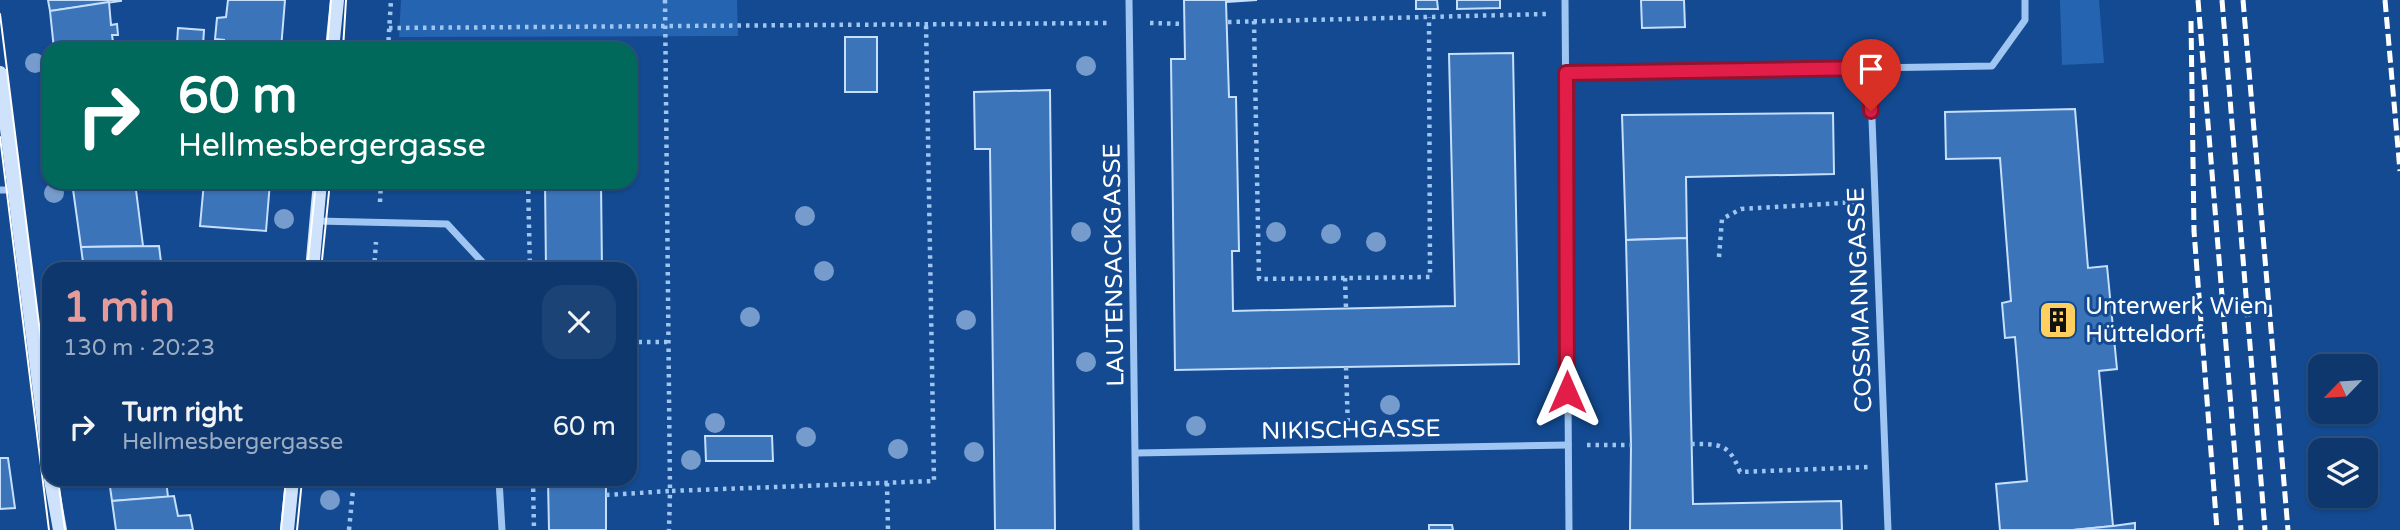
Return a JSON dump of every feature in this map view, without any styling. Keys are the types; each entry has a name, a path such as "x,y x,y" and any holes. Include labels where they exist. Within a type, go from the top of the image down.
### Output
{"main road":[{"path":"333,42 337,0"},
{"path":"0,73 7,190 42,418"},
{"path":"313,262 319,189"},
{"path":"52,486 60,530"},
{"path":"287,530 291,486"},
{"path":"54,530 55,509"}],"street":[{"name":"LAUTENSACKGASSE","path":"1129,0 1136,530"},
{"path":"1565,0 1569,530"},
{"path":"1566,73 1992,66 2025,20 2025,0"},
{"name":"COSSMANNGASSE","path":"1870,68 1888,530"},
{"path":"317,221 447,224 482,262"},
{"name":"NIKISCHGASSE","path":"1136,453 1568,445"},
{"path":"499,486 502,530"}],"path":[{"path":"388,42 391,0"},
{"path":"665,0 669,530"},
{"path":"1228,22 1565,14"},
{"path":"1254,21 1258,279 1430,277 1429,17"},
{"path":"389,28 666,28 926,23 1184,24"},
{"path":"606,495 934,481 926,23"},
{"path":"528,189 530,262"},
{"path":"1719,257 1722,219 1741,209 1875,201"},
{"path":"1345,278 1346,308"},
{"path":"637,342 667,342"},
{"path":"1346,367 1348,450"},
{"path":"1691,444 1717,444 1733,453 1740,472 1886,467"},
{"path":"1568,445 1631,445"},
{"path":"887,483 888,530"},
{"path":"349,530 353,486"},
{"path":"533,486 534,530"}],"shaded area":[{"path":"401,0 737,0 738,36 399,37"},
{"path":"2060,0 2099,0 2104,63 2062,65"}],"building":[{"path":"48,0 121,0 121,1 50,11"},
{"path":"228,0 285,0 282,42 224,42 215,39 217,18 226,17"},
{"path":"1184,0 1257,0 1226,2 1229,97 1236,97 1239,251 1232,251 1233,311 1455,306 1449,54 1513,53 1519,364 1175,370 1171,59 1185,59"},
{"path":"1416,0 1437,0 1438,9 1416,9"},
{"path":"1457,0 1500,0 1500,8 1457,9"},
{"path":"1641,0 1684,0 1685,27 1642,28"},
{"path":"109,2 111,25 117,24 118,35 112,35 113,42 53,42 50,11"},
{"path":"178,28 204,30 203,42 177,42"},
{"path":"845,37 877,37 877,92 845,92"},
{"path":"1050,90 1055,530 995,530 990,149 975,149 974,92"},
{"name":"Unterwerk Wien Hütteldorf","path":"2075,109 2088,268 2107,266 2117,369 2099,371 2113,526 2073,530 2000,530 1996,484 2027,481 2015,337 2005,338 2002,303 2011,301 2000,158 1946,159 1945,112"},
{"path":"1833,113 1834,174 1686,177 1687,238 1626,240 1622,115"},
{"path":"73,189 136,189 143,246 81,247"},
{"path":"203,189 269,189 266,231 200,226"},
{"path":"545,189 601,189 602,262 546,262"},
{"path":"1687,238 1693,504 1841,501 1842,530 1630,530 1631,445 1626,240"},
{"path":"159,246 161,262 83,262 81,247"},
{"path":"705,436 772,436 773,461 706,461"},
{"path":"0,458 8,458 15,508 0,509"},
{"path":"110,486 167,486 168,497 112,501"},
{"path":"548,486 606,486 606,530 549,530"},
{"path":"174,496 178,516 190,515 193,530 116,530 112,501"},
{"path":"2135,523 2135,530 2073,530 2113,526"},
{"path":"1429,525 1452,525 1453,530 1429,530"}],"tram line":[{"path":"328,42 331,0"},
{"path":"343,42 346,0"},
{"path":"0,14 42,348"},
{"path":"0,137 42,474"},
{"path":"308,262 315,189"},
{"path":"322,262 329,189"},
{"path":"44,486 49,530"},
{"path":"59,486 65,530"},
{"path":"281,530 285,486"},
{"path":"297,530 301,486"}],"railway":[{"path":"2198,0 2241,530"},
{"path":"2222,0 2265,530"},
{"path":"2243,0 2288,530"},
{"path":"2385,0 2400,171"},
{"path":"2191,21 2194,231 2217,530"}],"place":[{"name":"Unterwerk Wien Hütteldorf","path":"2058,320"}],"route":[{"path":"1567,392 1566,73 1870,68 1871,111"}]}
